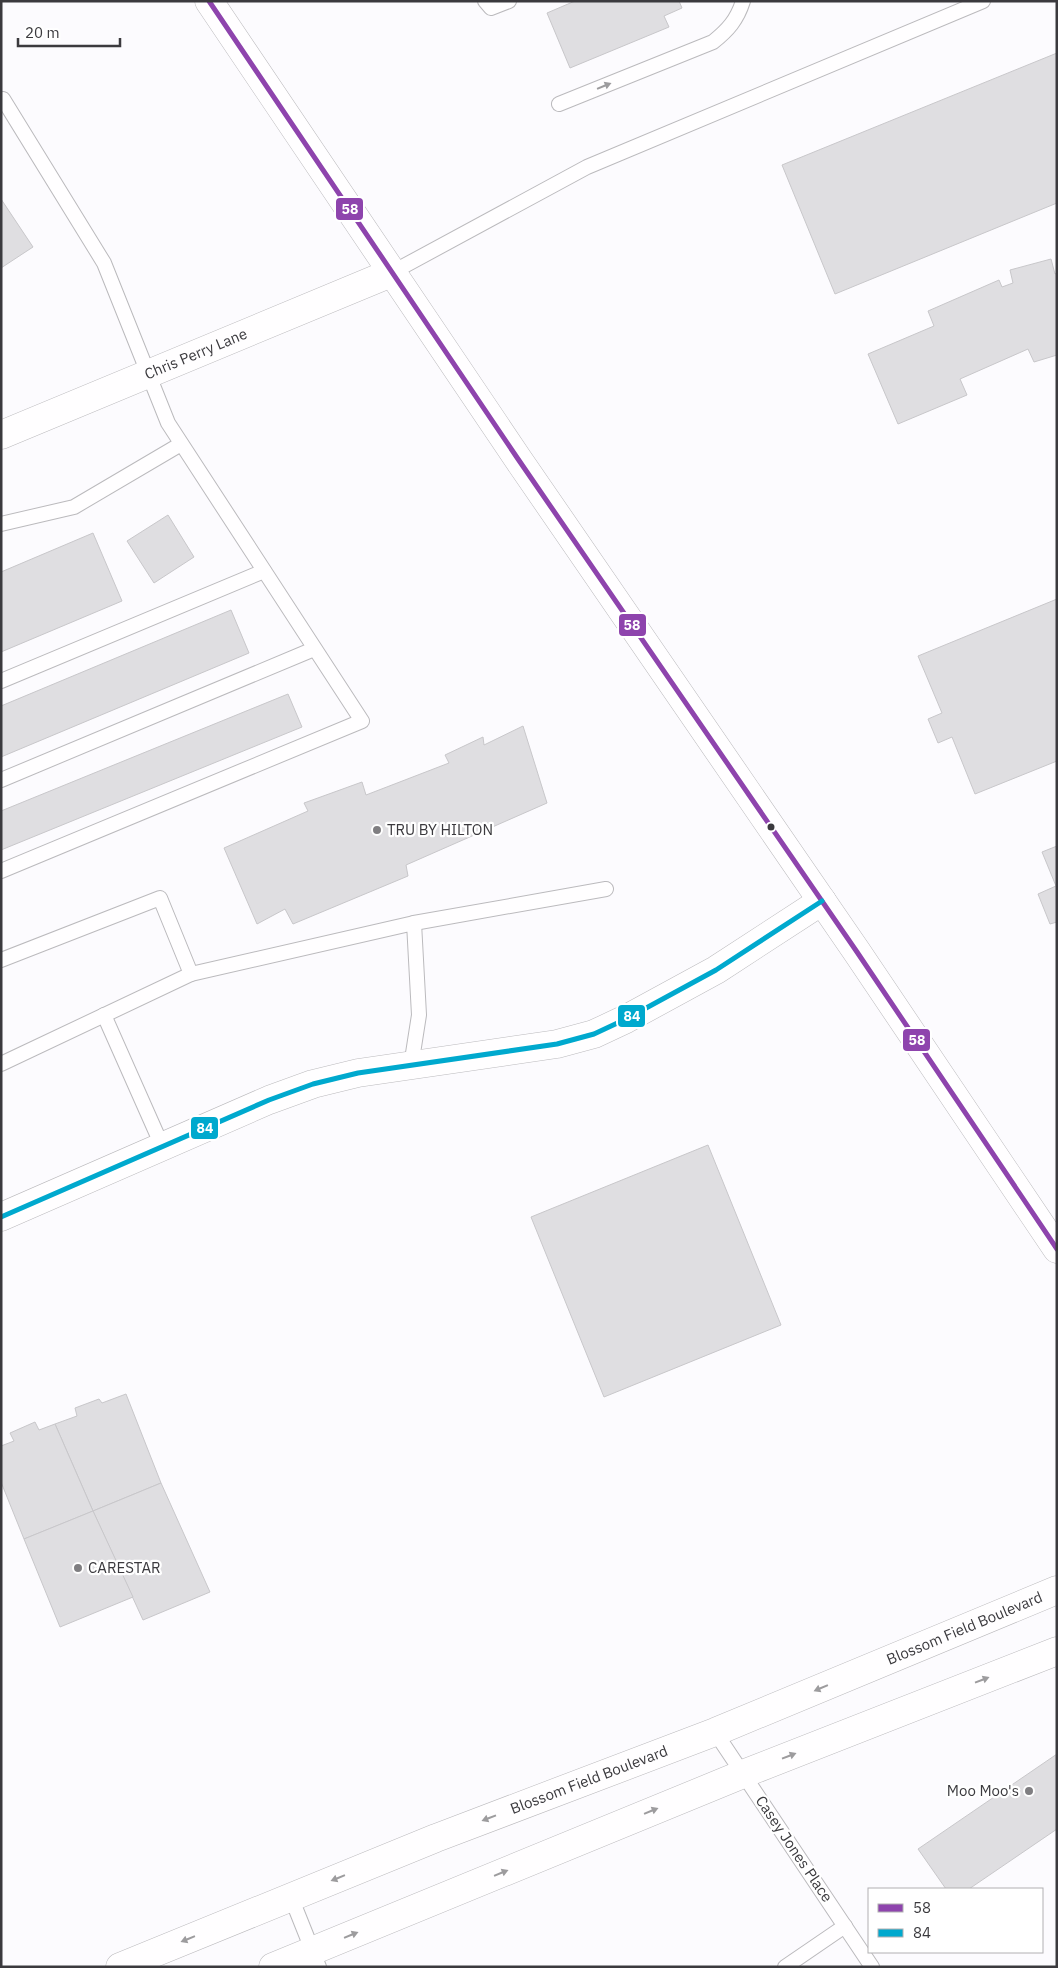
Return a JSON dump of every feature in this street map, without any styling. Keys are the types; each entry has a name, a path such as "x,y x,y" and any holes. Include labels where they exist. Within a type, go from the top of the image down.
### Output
{"main road":[{"path":"208,1 225,14 391,273 822,901 1057,1248"},
{"name":"Chris Perry Lane","path":"1,434 391,273"},
{"path":"1,1216 163,1148 269,1100 313,1084 358,1073 557,1044 594,1034 626,1019 716,970 822,901"},
{"name":"Blossom Field Boulevard","path":"120,1967 436,1838 715,1732 1057,1590"},
{"path":"273,1967 316,1959 743,1774 1057,1651"}],"lane":[{"path":"488,5 509,1"},
{"path":"559,104 713,42 732,25 743,1"},
{"path":"391,273 587,166 983,1"},
{"path":"1,871 362,721 168,424 146,375 104,263 3,99"},
{"path":"1,524 74,507 182,444"},
{"path":"1,680 264,570"},
{"path":"1,780 314,649"},
{"path":"1,1064 191,974 414,923 606,889"},
{"path":"1,960 160,898 191,974"},
{"path":"412,1066 419,1015 414,923"},
{"path":"104,1015 163,1148"},
{"name":"Casey Jones Place","path":"715,1732 872,1967"},
{"path":"291,1897 316,1959"},
{"path":"785,1967 845,1926"}],"building":[{"path":"575,1 679,1 682,8 664,16 669,27 570,68 547,13"},
{"path":"1057,53 1057,203 835,294 782,165"},
{"path":"1,199 33,247 1,268"},
{"path":"1051,259 1055,274 1057,273 1057,355 1034,362 1028,349 960,379 967,395 898,424 868,354 934,326 928,311 999,280 1002,287 1013,283 1010,270"},
{"path":"168,515 194,557 154,583 127,541"},
{"path":"93,533 122,601 1,652 1,572"},
{"path":"1057,599 1057,761 975,794 952,737 938,743 928,719 942,713 918,656"},
{"path":"231,610 249,653 1,757 1,706"},
{"path":"288,694 302,727 1,850 1,811"},
{"name":"TRU BY HILTON","path":"523,726 547,803 406,865 408,876 293,924 285,909 257,924 224,848 308,811 304,803 362,782 366,795 449,763 445,755 483,737 484,745"},
{"path":"1057,846 1057,922 1050,924 1038,894 1056,886 1042,852"},
{"path":"708,1145 781,1325 604,1397 531,1217"},
{"path":"126,1394 161,1483 93,1511 55,1424 77,1416 75,1408 99,1399 102,1403"},
{"path":"35,1422 39,1430 55,1424 93,1511 24,1539 1,1482 1,1446 14,1441 10,1433"},
{"path":"161,1483 210,1592 143,1620 93,1511"},
{"name":"CARESTAR","path":"93,1511 133,1597 60,1627 24,1539"},
{"name":"Moo Moo's","path":"1057,1754 1057,1829 970,1888 945,1888 918,1849"}],"transit line":[{"name":"58","path":"209,1 518,459 857,952 1057,1249"},
{"name":"84","path":"1,1217 269,1100 313,1084 358,1073 557,1044 594,1034 626,1019 716,970 822,901"}],"place":[{"name":"TRU BY HILTON","path":"377,830"},
{"name":"CARESTAR","path":"78,1568"},
{"name":"Moo Moo's","path":"1029,1791"}]}
